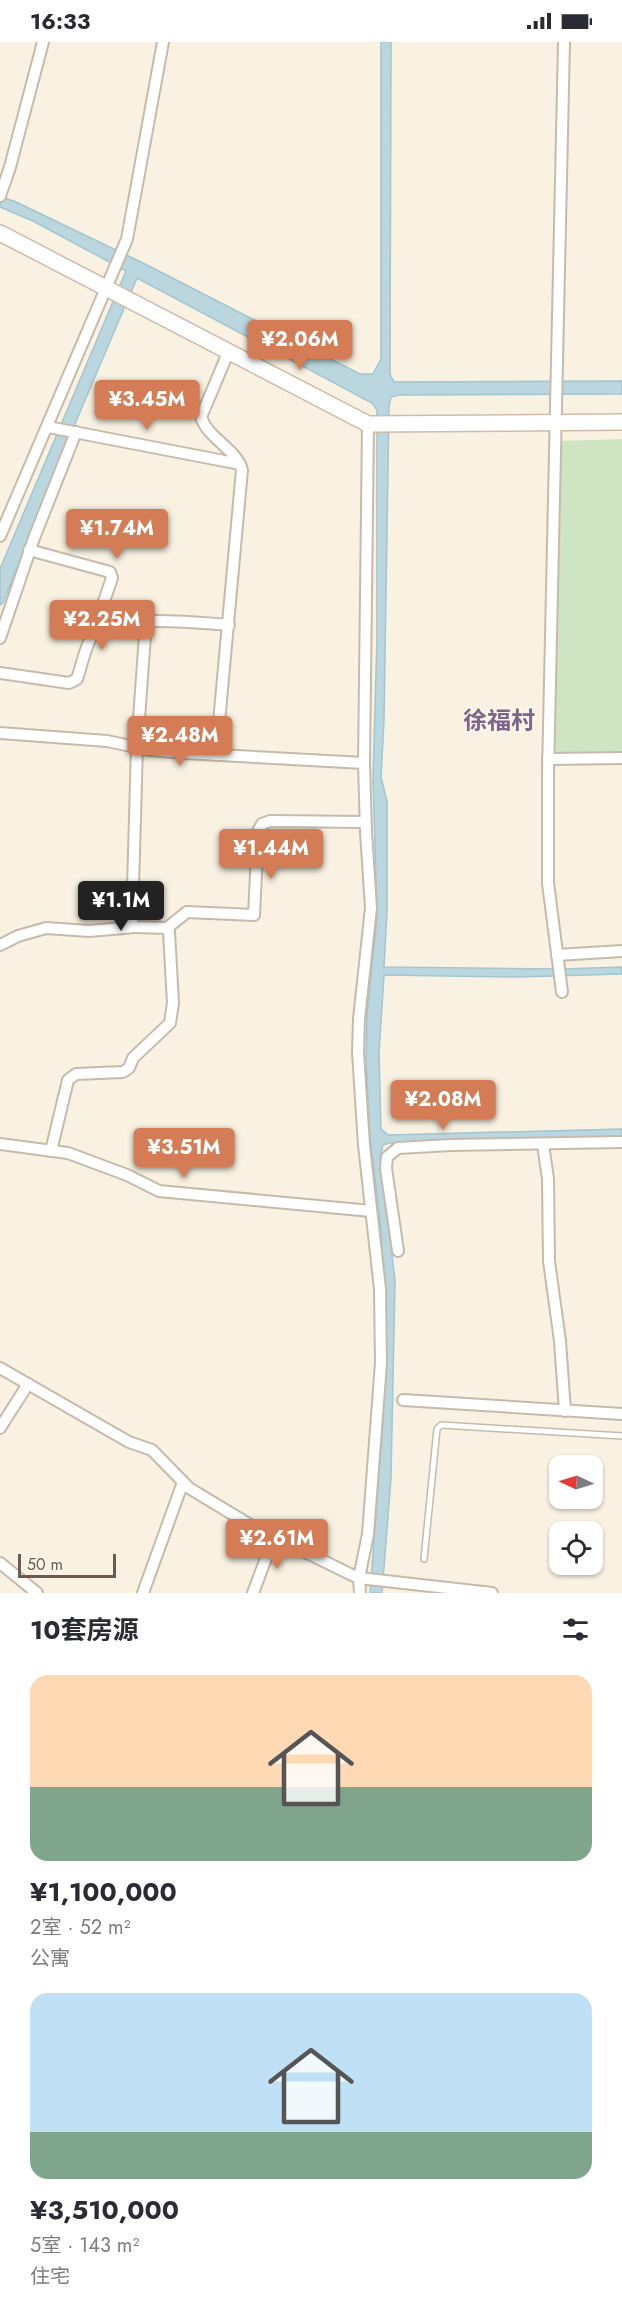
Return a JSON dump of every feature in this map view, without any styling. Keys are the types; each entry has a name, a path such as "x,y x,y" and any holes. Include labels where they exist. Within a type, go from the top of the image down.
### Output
{"street":[{"path":"1,189 43,42"},
{"path":"0,536 127,239 163,42"},
{"path":"562,992 549,883 548,759 564,42"},
{"path":"0,233 228,353 368,423 622,422"},
{"path":"216,755 242,470 238,458 204,425 201,417 228,353"},
{"path":"360,1593 359,1578 368,1534 381,1364 380,1289 362,1122 358,1052 359,1019 371,909 365,822 364,763 368,423"},
{"path":"48,427 240,464"},
{"path":"0,638 29,550 76,432"},
{"path":"0,673 69,683 77,678 112,578 110,572 29,550"},
{"path":"92,636 99,631 120,624 158,620 229,625"},
{"path":"135,927 132,923 137,746 146,621"},
{"path":"0,733 107,741 150,750 364,763"},
{"path":"548,759 622,758"},
{"path":"0,945 18,936 46,928 89,931 135,927 167,928 187,912 254,915 258,831 262,824 270,821 365,822"},
{"path":"51,1151 68,1080 76,1074 123,1072 129,1068 133,1058 170,1023 173,1003 167,928"},
{"path":"557,955 622,951"},
{"path":"398,1251 386,1168 387,1157 398,1148 622,1142"},
{"path":"0,1144 68,1153 159,1191 371,1211"},
{"path":"543,1144 548,1190 549,1261 560,1341 566,1410"},
{"path":"0,1368 129,1442 152,1450 189,1488 274,1537 359,1578 492,1593"},
{"path":"0,1428 28,1384"},
{"path":"403,1400 622,1414"},
{"path":"143,1593 183,1482"},
{"path":"253,1593 274,1537"},
{"path":"0,1563 37,1593"}],"lane":[{"path":"424,1559 437,1430 441,1425 622,1436"}],"green space":[{"path":"622,439 622,756 552,757 559,441"}],"water":[{"path":"381,42 391,42 390,374 394,382 622,381 622,394 399,395 391,397 381,777 387,801 387,912 384,967 564,969 622,967 622,974 518,977 384,975 379,1053 381,1129 388,1135 622,1129 622,1136 383,1145 380,1157 395,1280 391,1478 382,1593 370,1593 383,1421 386,1309 380,1220 370,1137 366,1060 367,1014 377,918 373,778 377,638 377,410 372,403 137,278 52,478 3,603 0,605 0,569 126,271 33,221 0,207 0,197 14,201 143,263 360,374 373,374 381,359"}],"district":[{"name":"徐福村","path":"499,720"}]}
